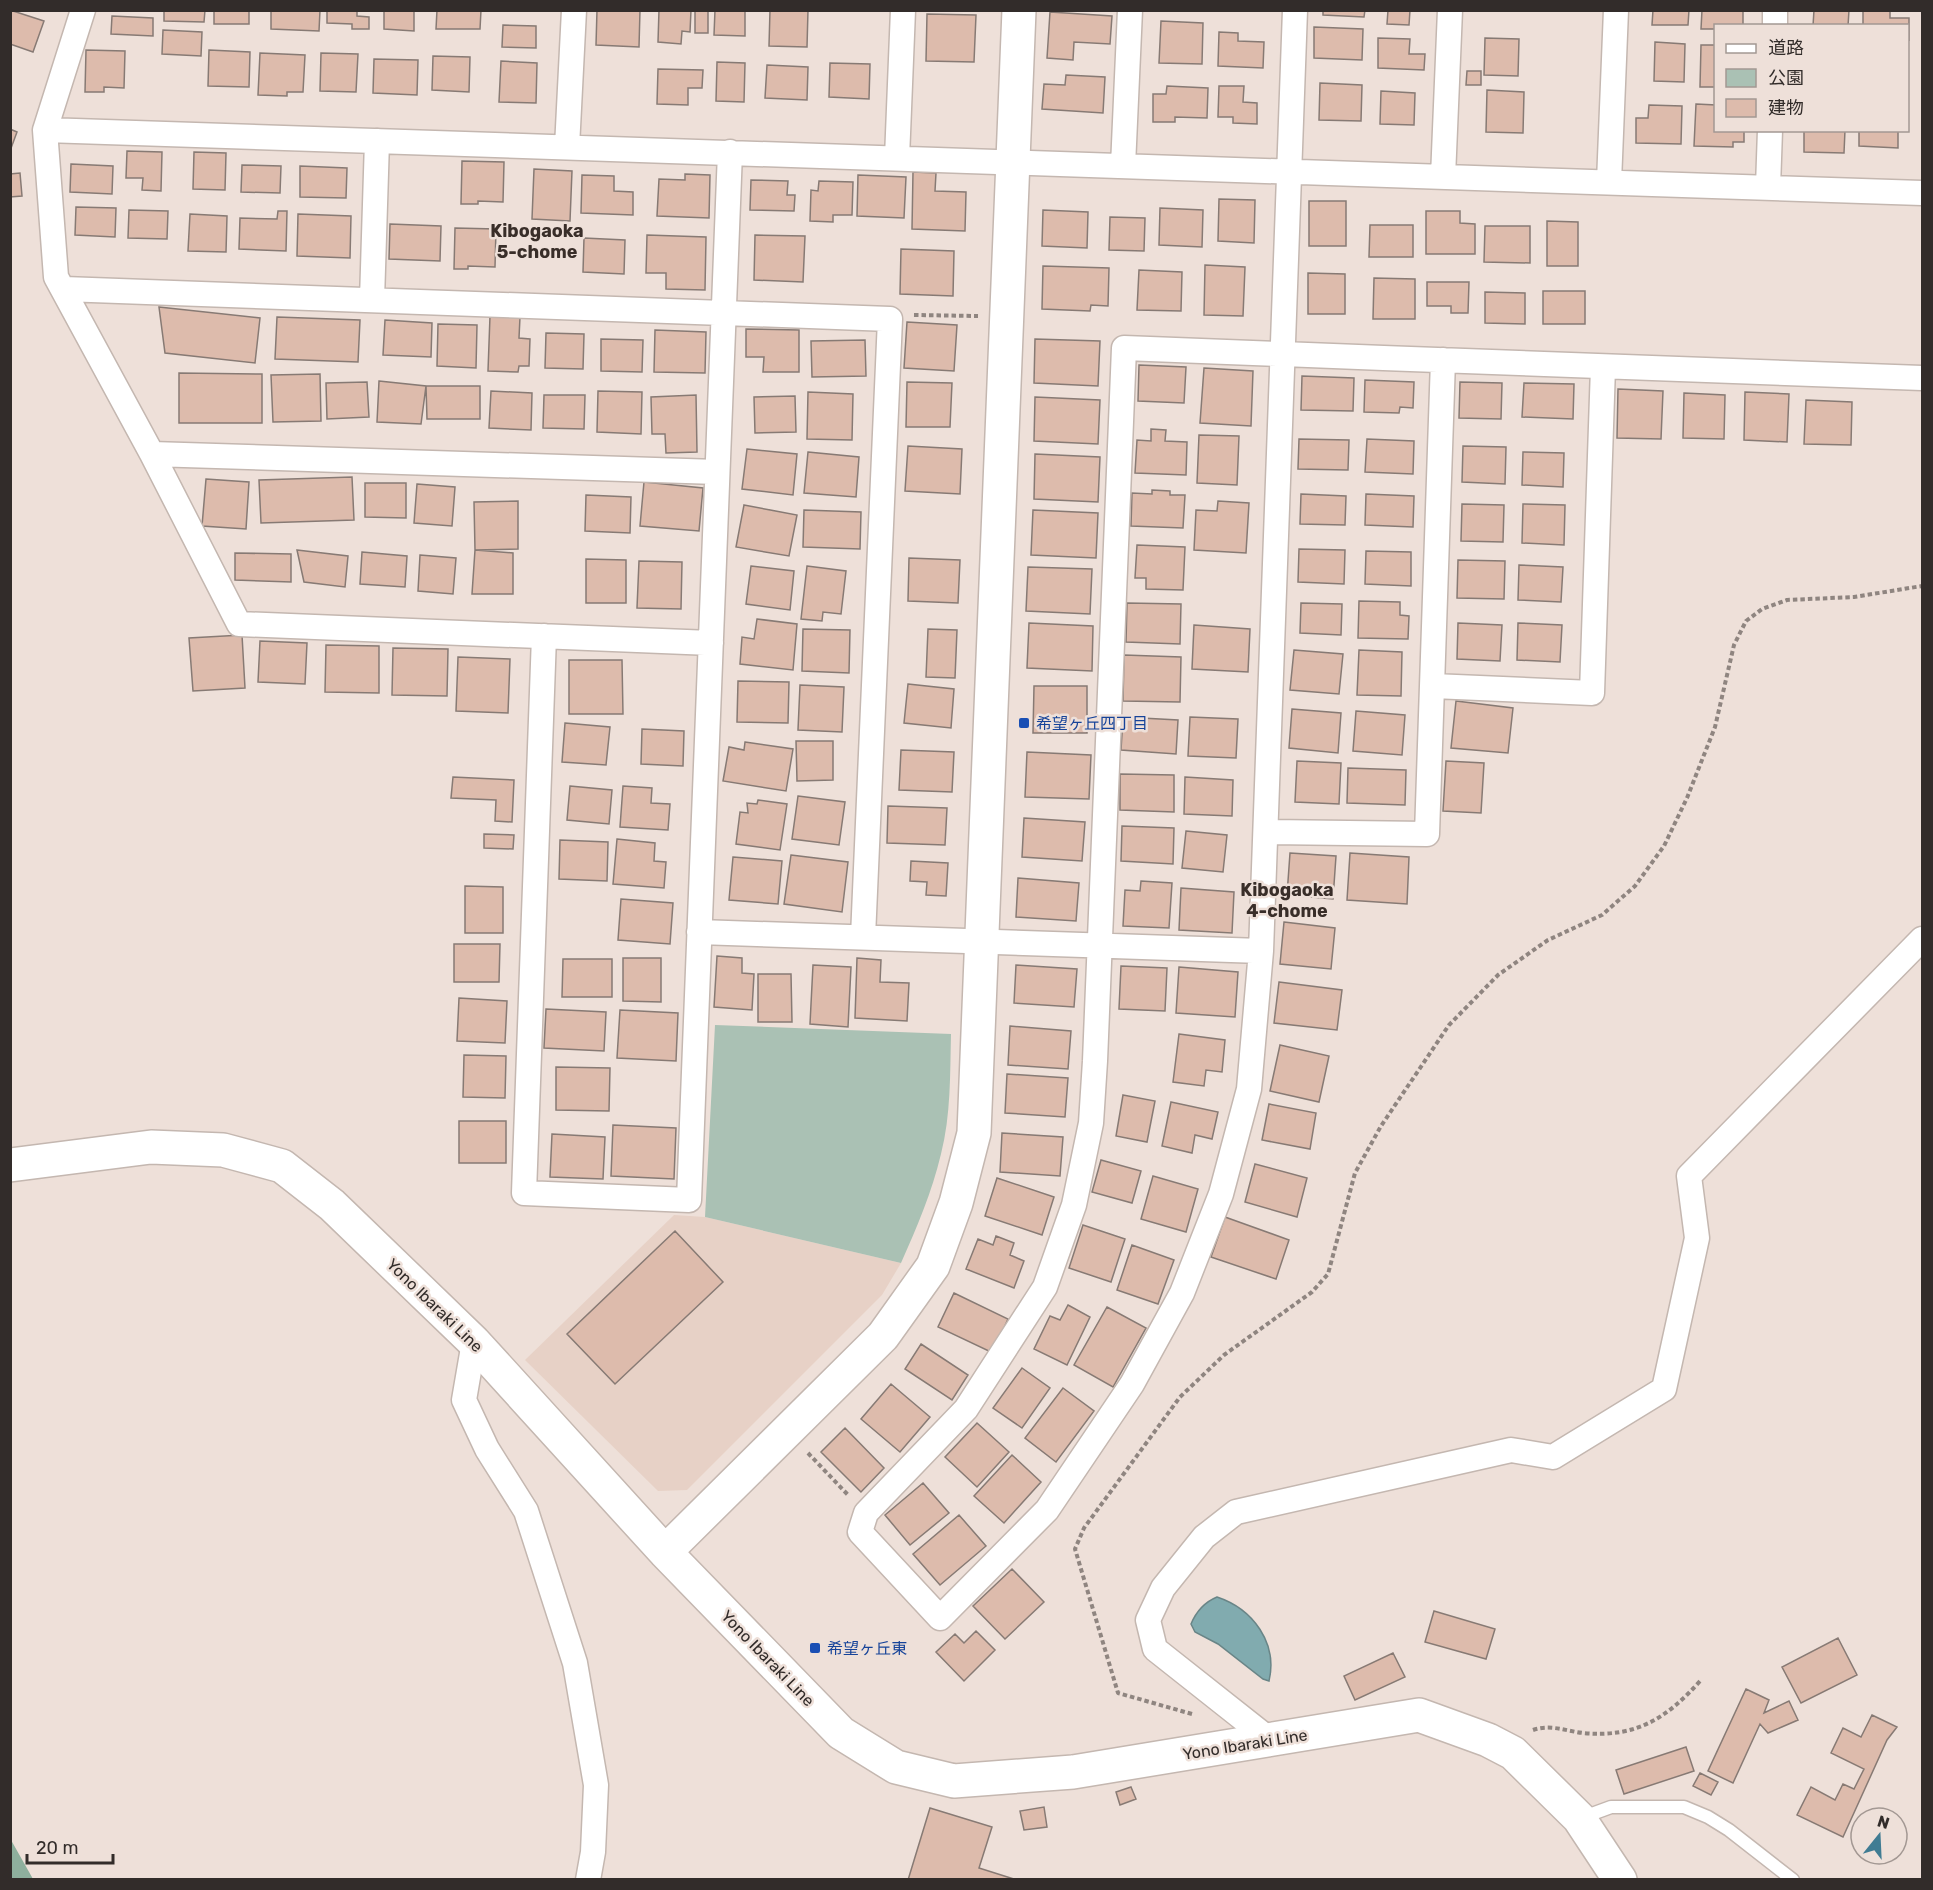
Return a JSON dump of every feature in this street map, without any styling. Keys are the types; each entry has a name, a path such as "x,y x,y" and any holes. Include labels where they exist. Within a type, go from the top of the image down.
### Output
{"main road":[{"path":"665,1552 883,1336 933,1266 956,1203 974,1133 1019,10"},
{"name":"Yono Ibaraki Line","path":"10,1165 151,1147 223,1150 282,1167 332,1205 474,1342 665,1552 842,1733 896,1767 954,1780 1061,1773 1419,1714 1488,1740 1514,1753 1580,1818 1620,1880"}],"street":[{"path":"83,10 45,130 56,277 152,454 239,624 711,643"},
{"path":"567,147 574,10"},
{"path":"897,158 903,10"},
{"path":"1123,166 1130,10"},
{"path":"1295,10 1289,171 1283,354 1266,832 1261,951 1249,1089 1221,1194 1182,1293 1132,1384 1047,1510 940,1618 860,1532 866,1513 966,1409 1045,1287 1074,1205 1091,1123 1124,348 1283,354 1443,360 1603,367 1923,378"},
{"path":"1443,177 1450,10"},
{"path":"1610,182 1616,10"},
{"path":"45,130 1923,193"},
{"path":"1768,188 1770,132"},
{"path":"372,300 377,141"},
{"path":"544,636 524,1194 689,1200 730,152"},
{"path":"64,289 890,319 863,937"},
{"path":"1266,832 1427,834 1443,360"},
{"path":"1432,686 1592,693 1603,367"},
{"path":"152,454 717,472"},
{"path":"699,932 1261,951"},
{"path":"1270,1740 1155,1649 1148,1620 1163,1588 1204,1537 1236,1512 1511,1450 1553,1457 1664,1389 1697,1238 1689,1176 1923,939"},
{"path":"474,1342 464,1400 487,1449 526,1511 575,1663 596,1785 593,1852 588,1880"}],"lane":[{"path":"1580,1818 1611,1808 1684,1808 1708,1817 1729,1830 1794,1880"}],"path":[{"path":"890,319 903,315 1006,316"},
{"path":"1196,1714 1118,1693 1076,1549 1084,1528 1180,1397 1224,1355 1312,1292 1328,1274 1354,1173 1381,1126 1449,1025 1498,975 1548,940 1602,915 1635,886 1664,846 1687,798 1715,727 1734,645 1746,621 1762,609 1787,600 1854,597 1923,586"},
{"path":"811,1457 846,1493"},
{"path":"1514,1753 1527,1732 1539,1728 1553,1727 1566,1731 1605,1734 1627,1731 1656,1720 1682,1701 1701,1680"}],"shaded area":[{"path":"674,1215 705,1217 901,1263 882,1295 687,1490 658,1491 525,1360"}],"green space":[{"path":"715,1025 951,1034 947,1124 944,1139 929,1196 901,1263 705,1217"},
{"path":"11,1840 33,1879 11,1879"}],"water":[{"path":"1217,1597 1242,1610 1260,1629 1270,1654 1269,1681 1263,1679 1218,1644 1195,1632 1191,1624 1195,1615"}],"building":[{"path":"10,10 44,21 33,52 10,44"},
{"path":"164,10 205,10 204,22 164,21"},
{"path":"214,10 249,10 249,24 214,24"},
{"path":"271,10 320,10 319,31 271,29"},
{"path":"327,10 357,10 357,16 369,17 369,29 352,29 352,24 327,23"},
{"path":"384,10 414,10 414,31 384,29"},
{"path":"437,10 481,10 480,29 436,29"},
{"path":"597,10 640,10 639,47 596,45"},
{"path":"659,10 691,10 690,32 682,31 681,44 658,42"},
{"path":"695,10 708,10 708,33 695,33"},
{"path":"715,10 745,10 745,36 714,35"},
{"path":"770,10 808,10 807,47 769,46"},
{"path":"1323,10 1365,10 1364,17 1323,15"},
{"path":"1388,10 1410,10 1409,25 1387,24"},
{"path":"1653,10 1689,10 1688,25 1652,25"},
{"path":"1702,10 1743,10 1743,24 1714,24 1714,29 1701,29"},
{"path":"1814,10 1849,10 1848,24 1813,24"},
{"path":"1863,10 1890,10 1890,18 1909,18 1909,24 1863,24"},
{"path":"1050,12 1112,16 1110,44 1074,42 1073,60 1047,58"},
{"path":"927,14 976,15 974,62 926,61"},
{"path":"112,16 153,18 153,36 111,34"},
{"path":"1161,21 1203,23 1202,64 1159,63"},
{"path":"503,25 536,26 536,48 502,47"},
{"path":"1314,27 1363,29 1362,60 1314,58"},
{"path":"163,30 202,32 201,56 162,54"},
{"path":"1219,32 1238,33 1238,41 1264,42 1263,68 1218,66"},
{"path":"1378,38 1410,39 1409,54 1425,54 1424,70 1378,68"},
{"path":"1485,38 1519,39 1518,76 1484,75"},
{"path":"1655,42 1685,44 1684,82 1654,81"},
{"path":"1701,45 1714,45 1714,87 1700,87"},
{"path":"86,50 125,51 124,88 104,87 104,92 85,92"},
{"path":"209,50 250,52 249,87 208,86"},
{"path":"260,53 305,55 303,92 287,92 287,96 258,95"},
{"path":"321,53 358,54 356,92 320,91"},
{"path":"433,56 470,57 469,92 432,90"},
{"path":"374,59 418,60 417,95 373,93"},
{"path":"501,61 537,63 536,103 499,102"},
{"path":"717,62 745,63 744,102 716,101"},
{"path":"830,63 870,64 869,99 829,97"},
{"path":"767,65 808,67 807,100 765,98"},
{"path":"658,69 703,70 702,88 688,88 688,105 657,104"},
{"path":"1467,71 1481,71 1481,85 1466,85"},
{"path":"1066,75 1105,77 1103,113 1042,109 1044,84 1065,85"},
{"path":"1320,83 1362,85 1361,121 1319,120"},
{"path":"1167,86 1208,88 1207,118 1175,117 1175,122 1153,122 1153,94 1166,94"},
{"path":"1219,86 1244,86 1243,102 1257,103 1257,124 1233,123 1233,117 1218,117"},
{"path":"1487,90 1524,92 1523,133 1486,132"},
{"path":"1381,91 1415,93 1414,125 1380,124"},
{"path":"1696,104 1714,105 1714,132 1744,132 1744,142 1733,142 1733,147 1694,146"},
{"path":"1649,105 1682,106 1681,144 1636,143 1636,118 1648,118"},
{"path":"10,129 17,132 10,151"},
{"path":"1804,132 1845,132 1844,153 1804,152"},
{"path":"1859,132 1898,132 1898,148 1859,146"},
{"path":"127,151 162,152 161,191 142,190 143,178 126,178"},
{"path":"194,152 226,153 225,190 193,189"},
{"path":"462,161 504,162 503,202 478,201 478,204 461,204"},
{"path":"71,164 113,166 112,194 70,192"},
{"path":"242,165 281,166 280,193 241,192"},
{"path":"300,166 347,168 346,198 300,197"},
{"path":"534,169 572,171 570,221 532,219"},
{"path":"913,172 936,173 935,191 966,192 965,231 912,229"},
{"path":"20,173 22,196 10,197 10,174"},
{"path":"685,174 710,175 709,218 657,216 659,179 685,180"},
{"path":"582,175 614,176 614,191 633,192 633,215 581,213"},
{"path":"858,175 906,177 904,218 857,216"},
{"path":"751,180 788,181 787,195 795,195 794,211 750,210"},
{"path":"819,181 853,182 852,215 833,215 833,222 810,221 811,190 818,191"},
{"path":"1219,199 1255,200 1254,243 1218,241"},
{"path":"1309,201 1346,201 1346,246 1309,246"},
{"path":"76,207 116,208 115,237 75,235"},
{"path":"1160,208 1203,210 1202,247 1159,245"},
{"path":"129,210 168,211 167,239 128,238"},
{"path":"1043,210 1088,212 1087,248 1042,246"},
{"path":"278,211 287,211 286,251 239,249 240,218 277,219"},
{"path":"1426,211 1460,211 1460,223 1475,224 1475,254 1426,254"},
{"path":"190,214 227,216 226,252 188,251"},
{"path":"298,214 351,216 350,258 297,256"},
{"path":"1110,217 1145,218 1144,251 1109,250"},
{"path":"1547,221 1578,222 1578,266 1547,266"},
{"path":"390,224 441,226 440,261 389,259"},
{"path":"1370,225 1413,225 1413,257 1369,257"},
{"path":"1485,226 1530,226 1530,263 1484,262"},
{"path":"455,228 496,229 495,267 468,266 468,269 454,269"},
{"path":"647,235 706,237 705,290 666,289 666,273 646,273"},
{"path":"755,235 805,236 803,282 754,280"},
{"path":"584,238 625,240 624,274 583,272"},
{"path":"901,249 954,251 953,296 900,294"},
{"path":"1205,265 1245,267 1243,316 1204,315"},
{"path":"1043,266 1109,268 1108,306 1091,305 1090,311 1042,309"},
{"path":"1139,270 1182,272 1181,311 1137,310"},
{"path":"1308,273 1345,274 1345,314 1308,314"},
{"path":"1374,278 1415,279 1415,319 1373,319"},
{"path":"1427,282 1469,282 1468,313 1451,313 1451,306 1427,306"},
{"path":"1543,291 1585,291 1585,324 1543,324"},
{"path":"1485,292 1525,293 1525,324 1485,323"},
{"path":"159,307 260,318 255,363 165,353"},
{"path":"490,316 520,317 519,338 530,339 529,366 519,366 518,372 488,371"},
{"path":"277,317 360,320 358,362 275,359"},
{"path":"385,320 432,323 431,357 383,355"},
{"path":"907,322 957,325 954,371 904,368"},
{"path":"438,324 477,325 476,368 437,366"},
{"path":"746,329 799,330 799,372 763,372 764,357 746,357"},
{"path":"655,330 706,332 705,373 654,372"},
{"path":"546,333 584,334 583,369 545,368"},
{"path":"601,339 643,340 642,372 601,371"},
{"path":"1035,339 1100,341 1098,386 1034,383"},
{"path":"865,340 866,376 812,377 811,341"},
{"path":"1139,365 1186,367 1184,403 1138,401"},
{"path":"1204,368 1253,371 1251,426 1200,423"},
{"path":"179,373 262,374 262,423 179,423"},
{"path":"320,374 321,421 273,422 271,375"},
{"path":"1302,376 1354,378 1353,411 1301,410"},
{"path":"1365,380 1414,382 1413,408 1400,407 1399,413 1364,412"},
{"path":"379,381 426,386 421,424 377,422"},
{"path":"367,382 369,417 327,419 326,383"},
{"path":"907,382 952,383 950,427 906,427"},
{"path":"1460,382 1502,383 1501,419 1459,418"},
{"path":"1524,383 1574,384 1573,419 1522,417"},
{"path":"426,386 480,386 480,419 427,419"},
{"path":"1618,389 1663,391 1661,439 1617,438"},
{"path":"491,391 532,393 531,430 489,428"},
{"path":"598,391 642,392 641,434 597,432"},
{"path":"808,392 853,394 852,440 807,439"},
{"path":"1745,392 1789,394 1787,442 1744,440"},
{"path":"1684,393 1725,395 1724,439 1683,438"},
{"path":"544,395 585,395 584,429 543,428"},
{"path":"696,395 697,452 666,453 665,434 652,434 651,397"},
{"path":"795,396 796,432 755,433 754,397"},
{"path":"1035,397 1100,400 1098,444 1034,441"},
{"path":"1806,400 1852,402 1851,445 1804,444"},
{"path":"1151,429 1166,430 1165,441 1187,442 1186,475 1135,473 1137,440 1151,441"},
{"path":"1199,435 1239,436 1237,485 1197,483"},
{"path":"1299,439 1349,440 1348,470 1298,469"},
{"path":"1367,439 1414,441 1413,474 1365,472"},
{"path":"908,446 962,449 960,494 905,491"},
{"path":"1463,446 1506,447 1505,484 1462,482"},
{"path":"747,449 797,454 793,495 742,489"},
{"path":"808,452 859,457 856,497 804,493"},
{"path":"1523,452 1564,453 1563,487 1522,485"},
{"path":"1035,454 1100,457 1098,502 1034,499"},
{"path":"352,477 354,520 261,523 259,480"},
{"path":"206,479 249,482 246,529 202,526"},
{"path":"644,482 703,488 699,531 640,526"},
{"path":"365,483 406,483 406,518 365,517"},
{"path":"417,484 455,487 452,526 414,523"},
{"path":"1152,490 1170,491 1170,495 1185,495 1183,528 1131,526 1132,493 1152,494"},
{"path":"1301,494 1346,496 1345,525 1300,524"},
{"path":"1366,494 1414,496 1413,527 1365,525"},
{"path":"586,495 631,497 630,533 585,531"},
{"path":"518,501 518,549 475,550 474,502"},
{"path":"1218,501 1249,503 1246,553 1194,550 1196,510 1217,511"},
{"path":"1462,504 1504,505 1503,542 1461,541"},
{"path":"1523,504 1565,505 1564,545 1522,543"},
{"path":"744,505 797,515 789,556 736,547"},
{"path":"804,510 861,512 860,549 803,547"},
{"path":"1033,510 1098,513 1096,558 1031,555"},
{"path":"1137,545 1185,547 1183,590 1146,589 1146,578 1135,578"},
{"path":"1299,549 1345,550 1344,584 1298,582"},
{"path":"297,550 348,556 345,587 304,582"},
{"path":"475,550 513,553 513,594 472,594"},
{"path":"1366,551 1411,552 1411,586 1365,584"},
{"path":"362,552 407,556 405,587 360,584"},
{"path":"235,553 291,554 291,582 235,580"},
{"path":"420,555 456,558 453,594 418,591"},
{"path":"909,558 960,560 958,603 908,601"},
{"path":"586,559 626,560 626,603 586,603"},
{"path":"1458,560 1505,561 1504,599 1457,598"},
{"path":"639,561 682,562 681,609 637,608"},
{"path":"1519,565 1563,567 1561,602 1518,600"},
{"path":"751,566 794,571 790,610 746,604"},
{"path":"807,566 846,571 841,614 823,612 822,621 801,619"},
{"path":"1028,567 1092,569 1090,614 1026,611"},
{"path":"1359,601 1400,602 1400,615 1409,616 1408,639 1358,638"},
{"path":"1127,603 1181,604 1180,644 1126,642"},
{"path":"1301,603 1342,604 1341,635 1300,633"},
{"path":"757,619 797,624 793,670 740,664 742,637 754,639"},
{"path":"1029,623 1093,626 1092,671 1027,668"},
{"path":"1458,623 1502,625 1500,661 1457,659"},
{"path":"1518,623 1562,625 1560,662 1517,660"},
{"path":"1194,625 1250,629 1248,672 1192,669"},
{"path":"803,629 850,630 849,673 802,671"},
{"path":"928,629 957,630 955,678 926,677"},
{"path":"242,635 245,688 193,691 189,638"},
{"path":"260,641 307,643 305,684 258,682"},
{"path":"326,645 379,646 379,693 325,692"},
{"path":"393,648 448,649 447,696 392,695"},
{"path":"1294,650 1343,654 1339,694 1290,690"},
{"path":"1359,650 1402,652 1401,696 1357,695"},
{"path":"1124,655 1181,657 1180,702 1123,701"},
{"path":"458,657 510,659 508,713 456,711"},
{"path":"569,660 622,660 623,714 569,714"},
{"path":"738,681 789,682 788,723 737,722"},
{"path":"908,684 954,689 951,728 904,723"},
{"path":"800,685 844,687 842,732 798,730"},
{"path":"1034,686 1087,686 1087,733 1033,733"},
{"path":"1456,701 1513,708 1508,753 1451,748"},
{"path":"1292,709 1341,713 1338,753 1289,748"},
{"path":"1356,711 1405,715 1402,755 1353,751"},
{"path":"1123,717 1178,720 1176,754 1121,750"},
{"path":"1190,717 1238,719 1236,758 1188,756"},
{"path":"565,723 610,727 606,765 562,762"},
{"path":"642,729 684,731 683,766 641,764"},
{"path":"796,741 833,741 833,780 797,781"},
{"path":"745,742 793,749 786,791 723,781 729,747 744,750"},
{"path":"901,750 954,752 952,792 899,790"},
{"path":"1027,752 1091,755 1089,799 1025,797"},
{"path":"1297,761 1341,763 1339,804 1295,802"},
{"path":"1446,761 1484,763 1481,813 1443,811"},
{"path":"1348,768 1406,770 1405,805 1347,803"},
{"path":"1120,774 1174,775 1174,812 1120,810"},
{"path":"453,777 514,780 512,822 495,821 496,800 451,798"},
{"path":"1185,777 1233,780 1232,816 1184,814"},
{"path":"570,786 612,790 609,824 567,820"},
{"path":"623,786 652,788 651,803 670,804 668,830 620,827"},
{"path":"798,796 845,802 839,845 792,839"},
{"path":"758,800 787,804 780,850 736,844 740,812 748,813 747,803 757,804"},
{"path":"888,806 947,808 945,845 887,843"},
{"path":"1024,818 1085,822 1082,861 1022,857"},
{"path":"1122,826 1174,828 1173,864 1121,861"},
{"path":"1186,831 1227,835 1223,872 1182,868"},
{"path":"484,834 514,835 513,849 484,848"},
{"path":"617,839 655,843 654,861 666,862 664,888 613,884"},
{"path":"560,840 608,842 607,881 559,879"},
{"path":"1290,853 1336,856 1333,899 1287,895"},
{"path":"1350,853 1409,857 1407,904 1347,900"},
{"path":"791,855 848,862 842,912 784,904"},
{"path":"733,857 782,861 778,904 729,900"},
{"path":"911,861 948,863 946,896 926,895 927,882 910,881"},
{"path":"1018,878 1079,883 1076,921 1016,917"},
{"path":"1141,881 1172,883 1169,928 1123,926 1125,890 1140,891"},
{"path":"465,886 503,887 503,933 465,933"},
{"path":"1181,888 1234,892 1232,933 1179,930"},
{"path":"621,899 673,903 670,944 618,940"},
{"path":"1284,922 1335,928 1331,969 1280,964"},
{"path":"454,944 500,944 499,982 454,982"},
{"path":"717,956 742,958 742,973 754,974 752,1010 714,1007"},
{"path":"623,958 661,958 661,1002 623,1001"},
{"path":"857,958 881,960 880,982 909,983 907,1021 855,1018"},
{"path":"563,959 612,959 612,997 562,997"},
{"path":"813,965 851,967 848,1027 810,1024"},
{"path":"1016,965 1077,969 1074,1007 1014,1003"},
{"path":"1121,966 1167,968 1165,1011 1119,1009"},
{"path":"1179,967 1238,972 1235,1017 1176,1013"},
{"path":"758,974 791,974 792,1022 758,1022"},
{"path":"1279,982 1342,990 1337,1030 1274,1023"},
{"path":"459,998 507,1001 505,1043 457,1041"},
{"path":"546,1009 606,1012 604,1051 544,1048"},
{"path":"620,1010 678,1013 676,1061 617,1058"},
{"path":"1010,1026 1071,1031 1068,1069 1008,1065"},
{"path":"1179,1034 1225,1040 1222,1072 1206,1070 1204,1086 1173,1082"},
{"path":"1280,1045 1329,1056 1319,1102 1270,1091"},
{"path":"464,1055 506,1056 505,1098 463,1097"},
{"path":"556,1067 610,1068 609,1111 556,1110"},
{"path":"1007,1074 1068,1078 1065,1117 1005,1113"},
{"path":"1123,1095 1155,1101 1147,1142 1116,1136"},
{"path":"1171,1102 1218,1112 1212,1139 1195,1135 1192,1153 1162,1146"},
{"path":"1269,1104 1316,1113 1310,1149 1262,1140"},
{"path":"459,1121 506,1121 506,1163 459,1163"},
{"path":"613,1125 676,1128 674,1179 611,1176"},
{"path":"1002,1133 1063,1137 1060,1176 1000,1172"},
{"path":"552,1134 605,1137 603,1179 550,1177"},
{"path":"1101,1160 1141,1171 1132,1203 1092,1192"},
{"path":"1255,1164 1307,1178 1297,1217 1245,1202"},
{"path":"1153,1176 1198,1189 1186,1232 1141,1219"},
{"path":"997,1178 1054,1197 1042,1235 985,1216"},
{"path":"1225,1217 1289,1240 1276,1279 1211,1257"},
{"path":"1083,1225 1125,1239 1111,1282 1069,1268"},
{"path":"675,1231 723,1282 615,1384 567,1334"},
{"path":"996,1236 1014,1243 1010,1255 1024,1261 1014,1288 966,1269 978,1239 993,1245"},
{"path":"1132,1245 1174,1260 1158,1304 1117,1290"},
{"path":"954,1293 1008,1319 993,1353 938,1327"},
{"path":"1068,1305 1090,1317 1067,1365 1034,1349 1050,1316 1060,1320"},
{"path":"1107,1307 1146,1328 1113,1387 1074,1365"},
{"path":"921,1344 968,1375 952,1400 905,1369"},
{"path":"1022,1368 1050,1388 1022,1428 993,1408"},
{"path":"891,1384 930,1417 900,1452 861,1419"},
{"path":"1063,1388 1094,1411 1056,1462 1025,1438"},
{"path":"977,1423 1009,1452 977,1487 945,1457"},
{"path":"845,1428 884,1468 861,1492 821,1452"},
{"path":"1012,1455 1041,1482 1004,1523 974,1496"},
{"path":"923,1483 949,1513 910,1545 885,1515"},
{"path":"959,1515 986,1546 940,1585 913,1554"},
{"path":"1012,1569 1044,1602 1005,1639 973,1606"},
{"path":"1434,1611 1495,1629 1486,1659 1425,1642"},
{"path":"976,1631 995,1650 964,1681 936,1652 955,1634 964,1643"},
{"path":"1838,1638 1857,1675 1801,1703 1782,1667"},
{"path":"1393,1653 1405,1677 1355,1700 1344,1676"},
{"path":"1746,1689 1769,1700 1764,1713 1789,1701 1798,1720 1768,1733 1760,1724 1733,1783 1708,1771"},
{"path":"1872,1715 1897,1727 1887,1740 1857,1806 1849,1806 1849,1824 1843,1837 1797,1815 1811,1787 1835,1800 1843,1784 1854,1789 1864,1769 1831,1753 1843,1728 1861,1737"},
{"path":"1686,1747 1694,1771 1624,1794 1616,1770"},
{"path":"1700,1773 1718,1782 1711,1795 1693,1786"},
{"path":"1131,1787 1136,1799 1120,1805 1116,1792"},
{"path":"1044,1807 1047,1827 1024,1830 1020,1811"},
{"path":"930,1808 992,1827 979,1868 1017,1880 908,1880"}],"place":[{"name":"希望ヶ丘四丁目","path":"1024,723"},
{"name":"希望ヶ丘東","path":"815,1648"}],"district":[{"name":"Kibogaoka 5-chome","path":"537,241"},
{"name":"Kibogaoka 4-chome","path":"1287,900"}]}
